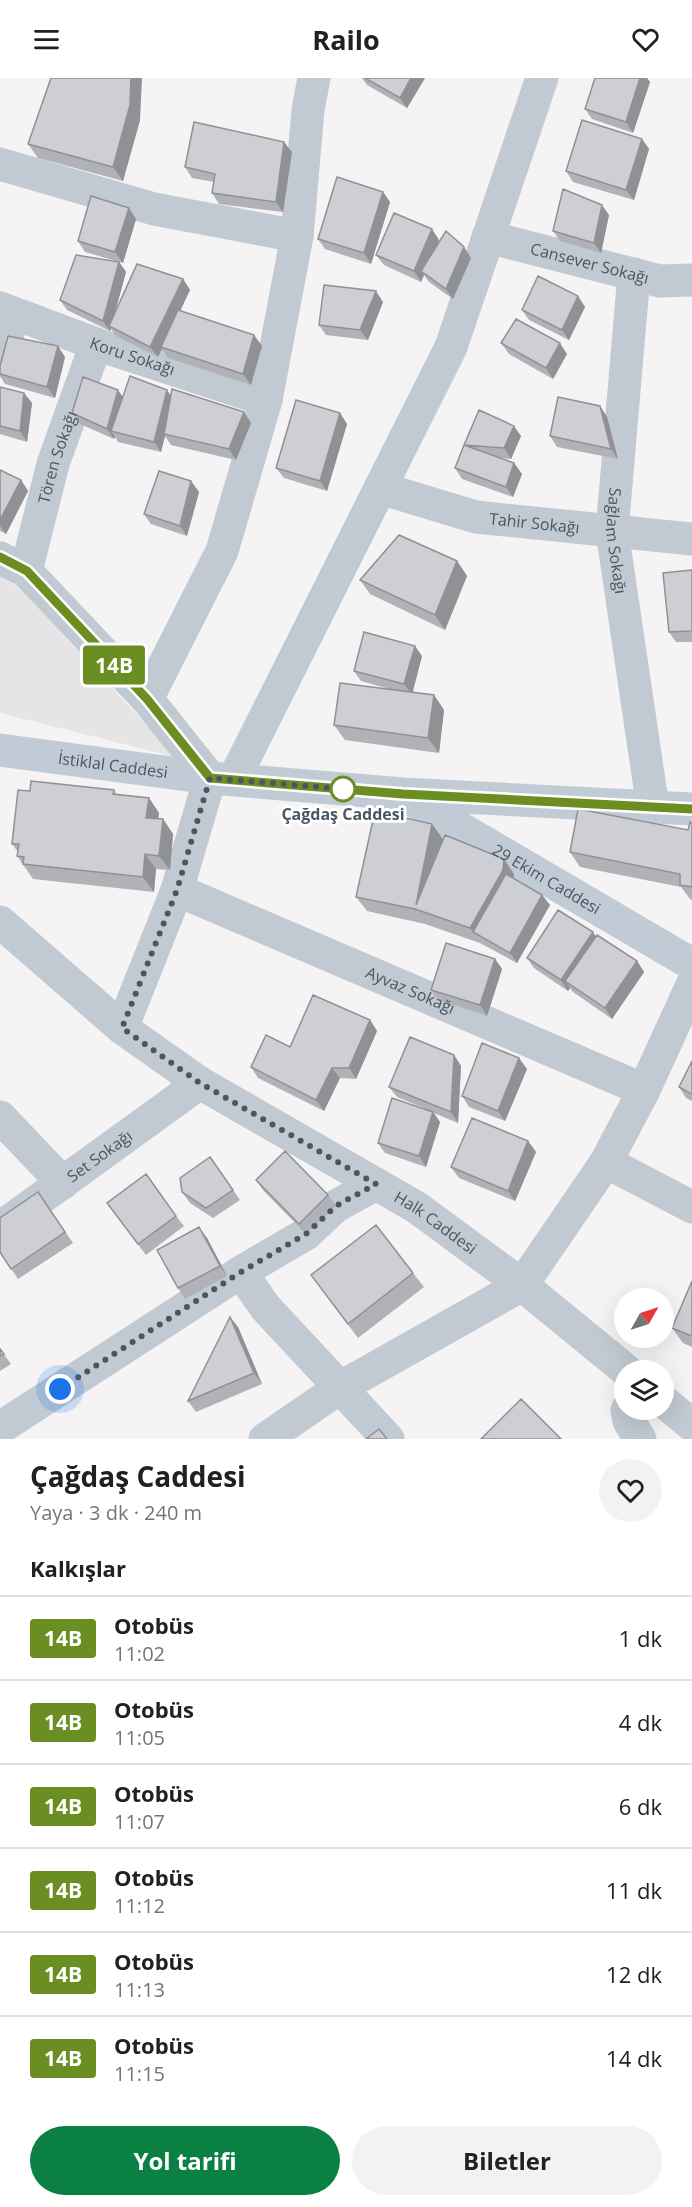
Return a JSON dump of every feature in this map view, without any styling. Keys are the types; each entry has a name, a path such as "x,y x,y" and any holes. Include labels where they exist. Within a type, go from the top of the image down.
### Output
{"street":[{"path":"147,699 222,551 266,400 297,236 308,110 314,78"},
{"path":"122,1028 222,779 380,488 451,347 542,78"},
{"path":"0,164 154,209 297,236"},
{"name":"Cansever Sokağı","path":"488,237 660,281 692,280"},
{"name":"Sağlam Sokağı","path":"634,274 612,531 653,808"},
{"path":"0,356 7,311"},
{"name":"Koru Sokağı","path":"7,311 96,344 266,400"},
{"name":"Tören Sokağı","path":"13,564 53,464 96,344"},
{"name":"Tahir Sokağı","path":"380,488 476,517 692,539"},
{"path":"13,564 147,699 222,779"},
{"name":"İstiklal Caddesi","path":"0,750 222,779 403,794 692,809"},
{"name":"29 Ekim Caddesi","path":"403,794 692,964"},
{"name":"Ayvaz Sokağı","path":"177,890 644,1090"},
{"name":"Halk Caddesi","path":"0,922 122,1028 200,1083 416,1207 522,1285 614,1360"},
{"path":"265,1439 341,1387 522,1285 606,1162 644,1090 692,985"},
{"name":"Set Sokağı","path":"0,1228 200,1083"},
{"path":"0,1117 63,1183"},
{"path":"606,1162 692,1207"},
{"path":"0,1428 241,1272 306,1234 336,1206 376,1184"},
{"path":"241,1272 265,1307 388,1439"},
{"path":"674,1410 692,1425"},
{"path":"629,1420 640,1439"}],"shaded area":[{"path":"0,576 20,588 176,757 0,713"}],"building":[{"path":"51,78 131,78 130,105 113,167 28,144"},
{"path":"365,78 411,78 400,98"},
{"path":"595,78 640,78 626,122 585,109"},
{"path":"582,120 642,139 626,190 566,171"},
{"path":"194,122 284,142 276,202 212,193 215,174 185,167"},
{"path":"337,177 383,192 364,253 318,239"},
{"path":"563,189 602,205 594,243 553,231"},
{"path":"91,196 129,208 115,252 78,241"},
{"path":"394,213 432,229 414,271 376,255"},
{"path":"446,231 464,247 446,289 421,271"},
{"path":"76,255 119,262 103,321 60,300"},
{"path":"137,264 183,279 150,347 109,326"},
{"path":"538,276 578,296 562,330 522,310"},
{"path":"324,285 376,291 360,330 319,325"},
{"path":"178,310 254,335 243,374 161,347"},
{"path":"516,319 560,343 546,368 501,343"},
{"path":"8,336 58,346 47,387 0,374"},
{"path":"130,376 167,390 154,442 111,431"},
{"path":"83,377 118,390 107,429 72,413"},
{"path":"0,387 24,393 20,431 0,426"},
{"path":"172,389 244,412 229,449 164,434"},
{"path":"558,397 600,406 611,449 550,436"},
{"path":"296,400 340,413 320,481 276,468"},
{"path":"479,410 514,426 504,448 464,445"},
{"path":"464,445 514,463 506,487 455,468"},
{"path":"0,470 21,480 0,520"},
{"path":"159,471 191,481 180,526 144,514"},
{"path":"399,535 457,561 435,615 360,580"},
{"path":"692,570 692,631 669,632 663,573"},
{"path":"364,632 415,646 404,684 354,671"},
{"path":"340,683 434,695 428,738 334,725"},
{"path":"31,781 114,790 113,794 149,798 146,818 163,819 159,856 145,854 143,877 23,864 24,857 17,856 19,844 12,844 18,790 30,791"},
{"path":"578,809 688,830 690,822 692,823 692,887 680,885 680,874 570,852"},
{"path":"375,811 432,824 416,905 445,835 504,859 503,870 470,928 415,909 356,897"},
{"path":"506,874 542,895 510,953 473,932"},
{"path":"558,910 593,932 561,980 527,958"},
{"path":"597,935 637,961 605,1008 565,981"},
{"path":"446,943 495,959 480,1005 431,990"},
{"path":"313,995 370,1020 349,1068 332,1068 316,1100 251,1067 266,1035 290,1047"},
{"path":"410,1037 454,1055 451,1112 389,1087"},
{"path":"482,1043 519,1058 498,1111 462,1096"},
{"path":"692,1061 692,1094 679,1087"},
{"path":"392,1098 433,1112 419,1156 378,1143"},
{"path":"472,1118 528,1141 508,1191 451,1167"},
{"path":"285,1151 328,1195 299,1224 256,1180"},
{"path":"210,1157 233,1190 206,1208 182,1192 180,1178"},
{"path":"146,1174 176,1216 138,1244 107,1203"},
{"path":"38,1192 65,1232 11,1269 0,1252 0,1218"},
{"path":"376,1225 413,1273 348,1324 311,1275"},
{"path":"199,1227 220,1266 178,1288 157,1250"},
{"path":"692,1281 692,1336 674,1329 674,1323"},
{"path":"230,1317 254,1373 188,1401"},
{"path":"521,1399 561,1439 481,1439"},
{"path":"379,1429 387,1439 366,1439"}],"bus line":[{"name":"14B","path":"0,557 27,571 147,699 210,778 403,794 692,809"}],"place":[{"name":"Çağdaş Caddesi","path":"343,789"}],"route":[{"path":"60,1389 241,1272 306,1234 336,1206 376,1184 200,1083 122,1028 177,890 210,778 343,789"}]}
